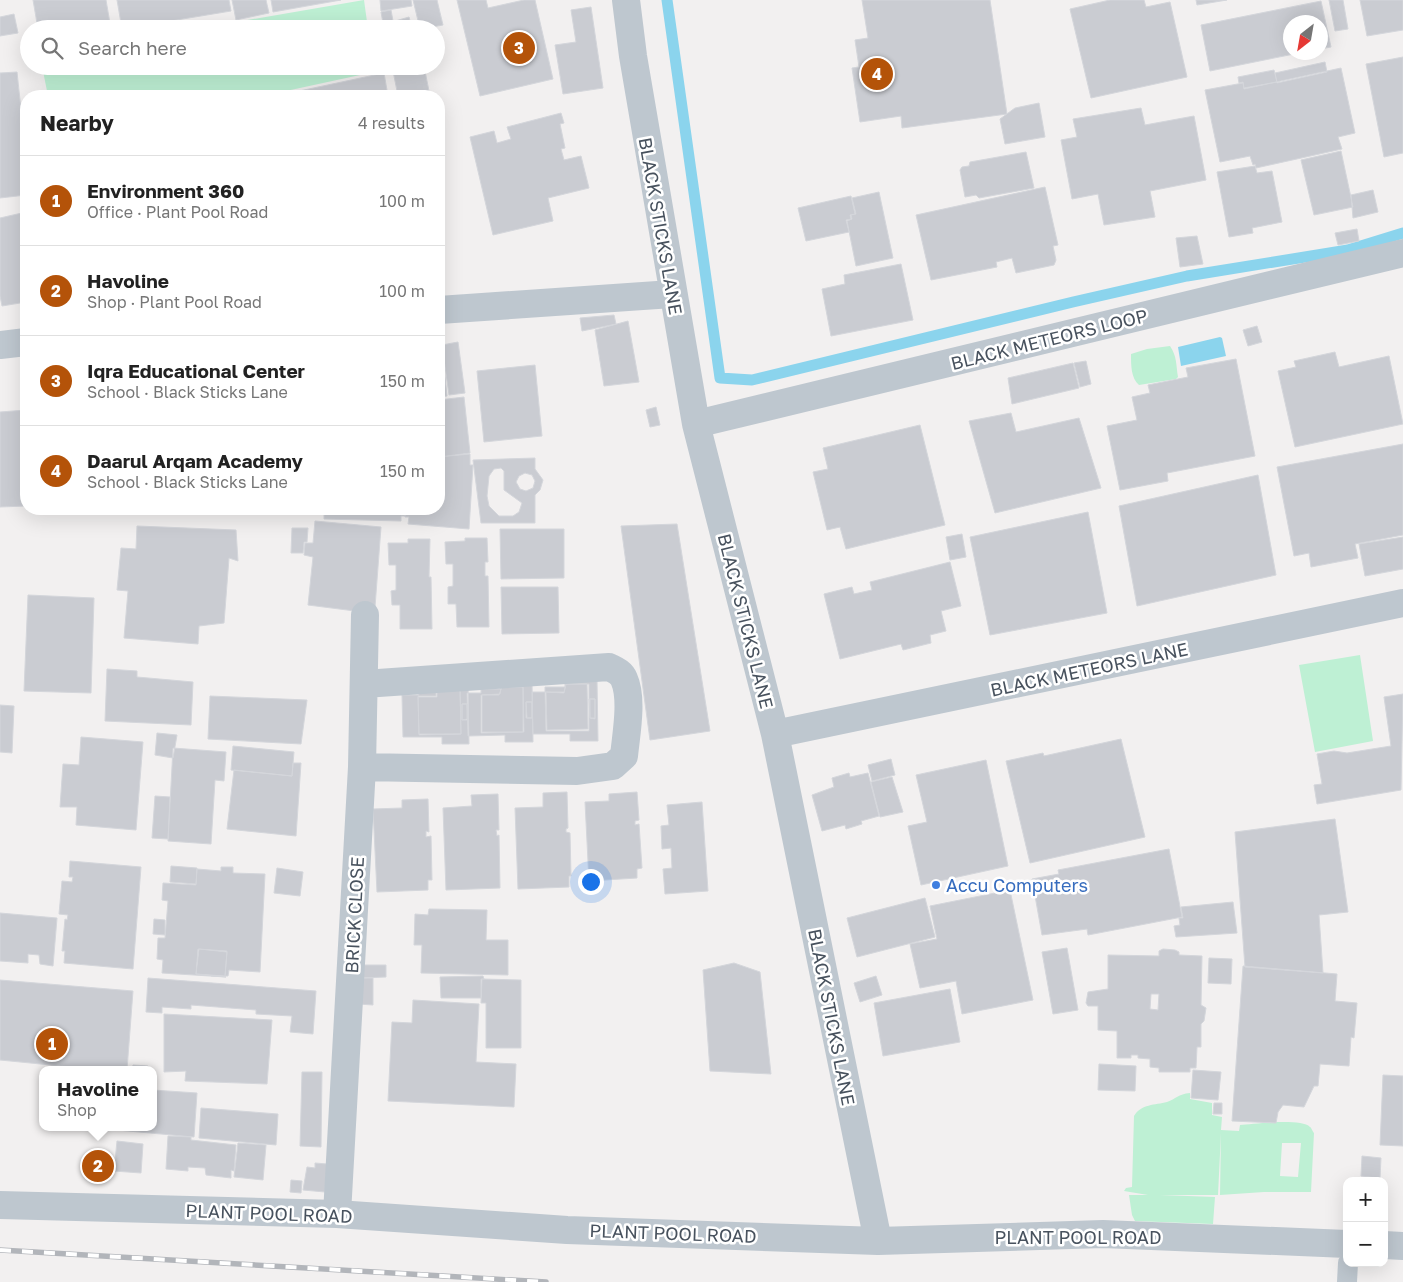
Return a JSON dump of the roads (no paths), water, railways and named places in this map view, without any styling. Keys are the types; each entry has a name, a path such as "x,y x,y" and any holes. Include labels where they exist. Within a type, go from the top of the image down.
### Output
{"street":[{"name":"BLACK STICKS LANE","path":"626,0 633,56 672,294 696,424 775,734 878,1241"},
{"name":"BLACK METEORS LOOP","path":"696,424 1403,253"},
{"path":"445,310 672,294"},
{"path":"0,344 20,342"},
{"name":"BLACK METEORS LANE","path":"775,734 1403,604"},
{"name":"BRICK CLOSE","path":"337,1214 362,766 365,615"},
{"path":"362,766 577,771 613,766 624,756 628,709 625,680 620,672 609,667 364,684"},
{"name":"PLANT POOL ROAD","path":"0,1205 337,1214 567,1230 878,1241 1103,1234 1343,1244"},
{"path":"1388,1245 1403,1246"}],"lane":[{"path":"1347,1282 1348,1267"}],"water":[{"path":"1222,338 1226,356 1181,366 1178,347"}],"waterway":[{"path":"667,0 720,378 752,380 1187,276 1348,250 1403,233"}],"railway":[{"path":"0,1250 546,1282"}],"place":[{"name":"Iqra Educational Center","path":"519,48"},
{"name":"Daarul Arqam Academy","path":"877,74"},
{"name":"Accu Computers","path":"936,885"},
{"name":"Environment 360","path":"52,1044"},
{"name":"Havoline","path":"98,1166"}]}
